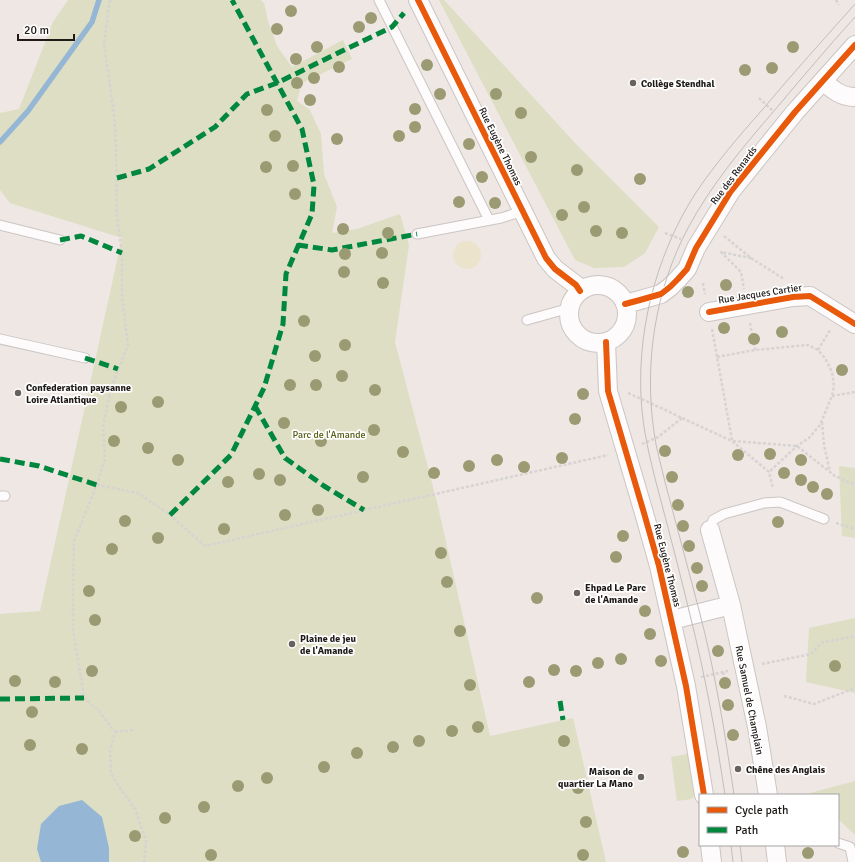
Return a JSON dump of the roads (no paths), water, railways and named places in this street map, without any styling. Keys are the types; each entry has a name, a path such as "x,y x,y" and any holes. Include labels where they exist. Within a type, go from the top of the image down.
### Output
{"street":[{"name":"Rue Eugène Thomas","path":"418,0 546,258 555,269 576,285 580,291"},
{"name":"Rue des Renards","path":"625,304 662,294 683,274 687,269 696,248 731,191 795,112 855,46"},
{"path":"823,81 835,91 846,97 855,97"},
{"path":"590,286 605,286 616,291 625,304 627,315 625,325 616,337 606,342 592,342 582,338 574,330 571,323 570,308 574,298 580,291 590,286"},
{"name":"Rue Jacques Cartier","path":"707,304 747,305 793,297 810,296 855,324"},
{"name":"Rue Eugène Thomas","path":"606,342 608,391 659,566 672,620 686,686 704,794"},
{"name":"Rue Samuel de Champlain","path":"710,530 731,605 757,727 768,794"},
{"path":"672,620 731,605"},
{"path":"710,846 712,862"},
{"path":"775,846 777,862"}],"lane":[{"path":"379,0 489,220"},
{"path":"417,234 504,218 523,212"},
{"path":"0,225 60,240"},
{"path":"527,320 570,308"},
{"path":"0,339 85,358"},
{"path":"710,530 713,520 724,514 776,502 780,502 824,519"},
{"path":"839,843 850,847 853,862"}],"water":[{"path":"82,800 102,817 109,848 109,862 41,862 37,849 41,824 59,806"}],"waterway":[{"path":"0,142 28,111 92,22 99,0"}],"tram line":[{"path":"725,794 701,660 645,434 641,383 645,326 651,298 669,244 681,218 695,194 736,140 855,4"},
{"path":"734,794 710,656 657,450 651,406 650,380 655,327 667,276 688,228 697,212 717,182 750,139 855,17"},
{"path":"731,846 733,862"},
{"path":"740,846 742,862"}],"place":[{"name":"Collège Stendhal","path":"633,83"},
{"name":"Confederation paysanne Loire Atlantique","path":"18,393"},
{"name":"Ehpad Le Parc de l'Amande","path":"577,593"},
{"name":"Plaine de jeu de l'Amande","path":"292,644"},
{"name":"Chêne des Anglais","path":"738,769"},
{"name":"Maison de quartier La Mano","path":"641,777"}],"park label":[{"name":"Parc de l'Amande","path":"329,434"}]}
